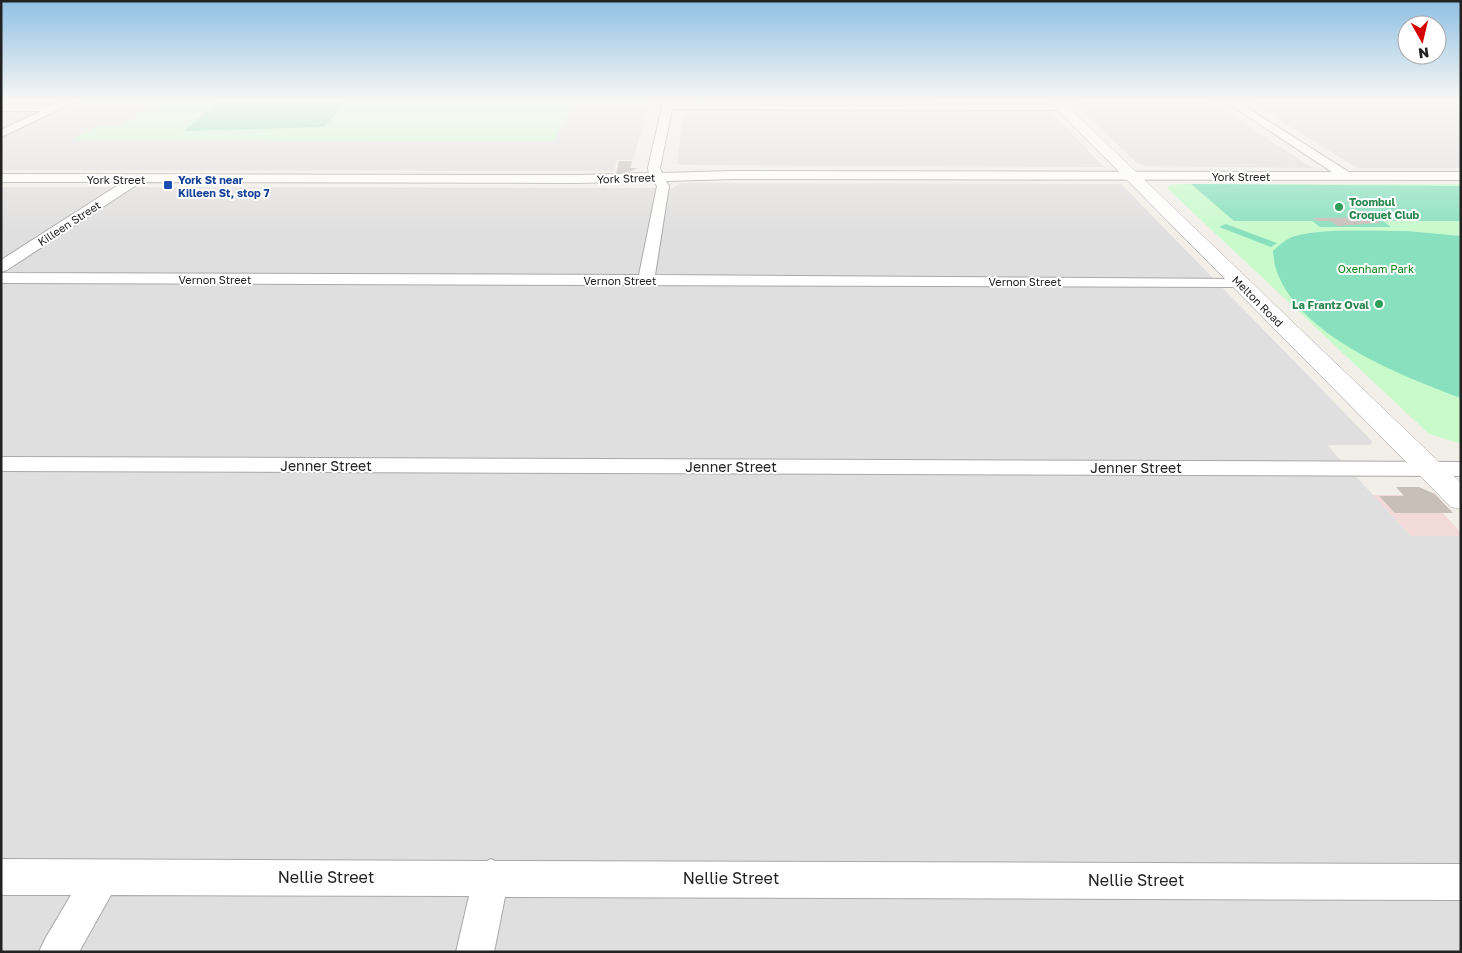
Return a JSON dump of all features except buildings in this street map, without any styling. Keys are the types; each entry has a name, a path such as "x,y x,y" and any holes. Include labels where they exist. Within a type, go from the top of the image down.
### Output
{"street":[{"path":"646,280 663,186 654,172 658,146"},
{"name":"Melton Road","path":"1102,146 1461,500"},
{"path":"1301,146 1347,176"},
{"name":"York Street","path":"1,178 578,179 656,176 1461,176"},
{"name":"Killeen Street","path":"1,267 137,179"},
{"name":"Vernon Street","path":"1,278 1239,282"},
{"name":"Jenner Street","path":"1,464 1461,469"},
{"name":"Nellie Street","path":"1,876 1461,882"},
{"path":"58,952 102,876"},
{"path":"475,952 491,877"}],"shaded area":[{"path":"1,146 637,146 633,160 617,160 614,171 1,170"},
{"path":"679,146 1084,146 1104,167 682,165 677,163"},
{"path":"1119,146 1280,146 1313,168 1144,166 1137,163"},
{"path":"1322,146 1461,146 1461,168 1357,168"},
{"path":"680,183 1121,184 1372,441 1370,445 1327,445 1411,536 1461,536 1461,952 1,952 1,187 673,188"},
{"path":"1373,495 1425,495 1461,532 1461,536 1411,536"}],"green space":[{"name":"Toombul Croquet Club","path":"1191,184 1461,186 1461,221 1383,221 1391,227 1320,227 1312,221 1234,221"},
{"name":"Oxenham Park","path":"1461,184 1461,444 1429,434 1167,188 1170,185"},
{"path":"1226,224 1277,243 1271,247 1219,227"},
{"name":"La Frantz Oval","path":"1365,230 1406,231 1461,236 1461,398 1411,379 1333,337 1311,319 1292,299 1279,277 1274,261 1273,251 1283,242 1307,233"}],"place":[{"name":"York St near Killeen St, stop 7","path":"168,185"},
{"name":"Toombul Croquet Club","path":"1339,207"},
{"name":"La Frantz Oval","path":"1379,304"}]}
